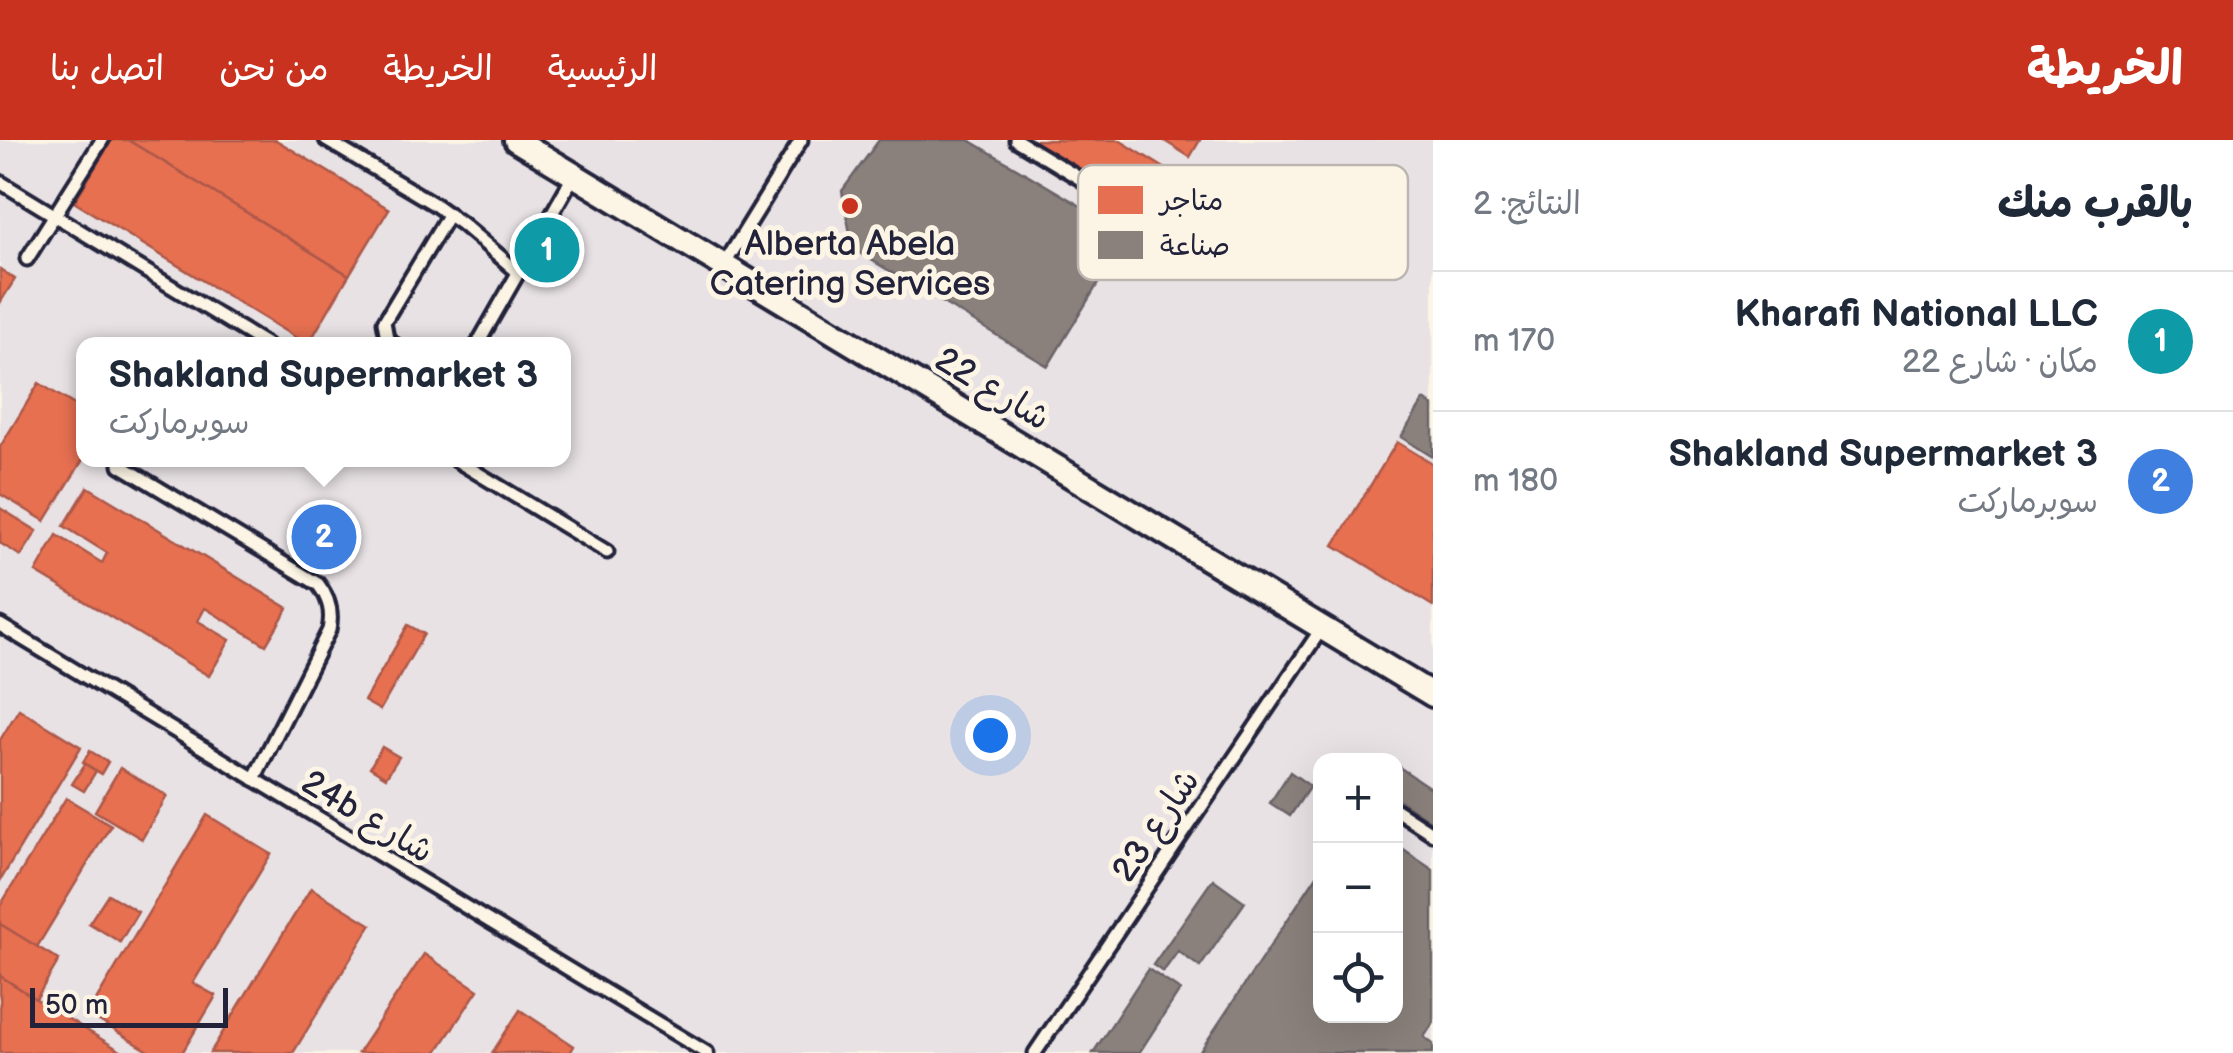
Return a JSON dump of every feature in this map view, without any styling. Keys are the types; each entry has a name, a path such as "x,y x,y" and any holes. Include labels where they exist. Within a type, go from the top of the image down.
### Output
{"street":[{"name":"شارع 22","path":"516,140 1433,695"}],"lane":[{"path":"26,260 102,140"},
{"path":"326,140 449,214 518,272"},
{"path":"724,266 801,140"},
{"path":"1016,140 1078,177"},
{"path":"481,337 574,175"},
{"path":"0,182 255,337"},
{"path":"387,337 384,322 449,214"},
{"path":"123,467 318,584 329,601 329,630 254,779"},
{"path":"467,467 607,552"},
{"name":"24b شارع","path":"0,625 707,1053"},
{"name":"شارع 23","path":"1034,1053 1322,628"},
{"path":"1403,815 1433,834"}],"shaded area":[{"path":"0,140 1433,140 1433,1053 0,1053"}],"building: متاجر":[{"path":"112,140 128,140 349,275 313,337 295,337 74,202"},
{"path":"128,140 276,140 389,209 349,275"},
{"path":"1036,140 1119,140 1159,165 1078,165 1078,173 1033,145"},
{"path":"1163,140 1200,140 1190,157"},
{"path":"0,269 15,279 0,303"},
{"path":"39,383 76,406 78,467 45,521 0,494 0,447"},
{"path":"1397,442 1433,464 1433,606 1334,545"},
{"path":"88,487 288,608 266,645 205,608 198,621 230,640 209,676 36,572 57,535 102,563 107,553 64,526"},
{"path":"0,508 37,531 21,556 0,543"},
{"path":"408,625 424,634 380,710 364,701"},
{"path":"19,709 81,747 0,881 0,740"},
{"path":"382,747 399,757 386,777 370,767"},
{"path":"90,751 108,762 101,774 83,762"},
{"path":"85,764 96,771 84,791 72,784"},
{"path":"120,768 167,796 142,839 95,811"},
{"path":"66,798 111,825 37,947 0,924 0,906"},
{"path":"207,815 271,854 193,983 216,996 182,1053 152,1053 88,1014"},
{"path":"311,888 371,925 293,1053 210,1053"},
{"path":"108,894 138,912 120,942 89,923"},
{"path":"0,924 59,960 36,999 0,976"},
{"path":"424,954 478,990 436,1053 358,1053"},
{"path":"0,976 36,999 124,1053 0,1053"},
{"path":"520,1010 574,1046 570,1053 492,1053"}],"building: صناعة":[{"path":"879,140 969,140 1078,204 1078,280 1100,280 1048,366 853,249 842,191"},
{"path":"1424,400 1433,406 1433,457 1401,437"},
{"path":"1403,770 1433,790 1433,823 1403,803"},
{"path":"1290,772 1310,786 1290,816 1270,803"},
{"path":"1403,850 1433,870 1433,1023 1424,1037 1433,1044 1433,1053 1199,1053 1313,882 1313,1023 1403,1023"},
{"path":"1213,879 1245,902 1200,967 1178,951 1163,972 1153,965"},
{"path":"1148,969 1180,990 1139,1053 1093,1053"}],"place":[{"name":"Alberta Abela Catering Services","path":"850,206"},
{"name":"Kharafi National LLC","path":"547,250"},
{"name":"Shakland Supermarket 3","path":"324,537"}]}
